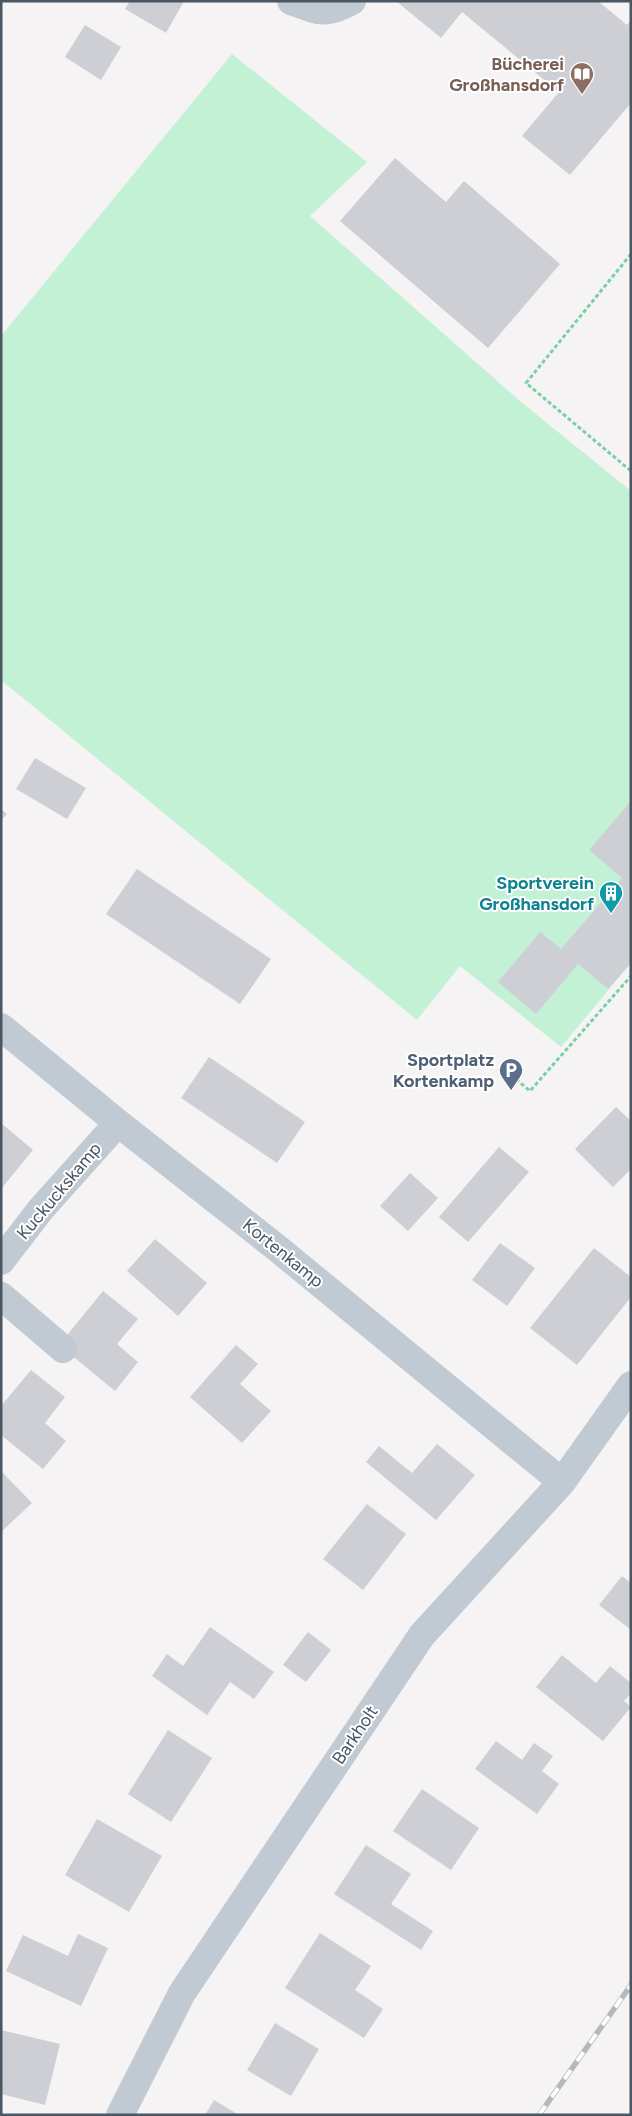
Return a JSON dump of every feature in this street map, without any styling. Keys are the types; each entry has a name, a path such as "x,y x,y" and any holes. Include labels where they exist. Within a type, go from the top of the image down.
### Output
{"street":[{"path":"291,1 321,12 338,9 352,1"},
{"name":"Kortenkamp","path":"1,1026 118,1123 277,1248 562,1482"},
{"name":"Kuckuckskamp","path":"1,1261 41,1209 118,1123"},
{"path":"1,1296 62,1349"},
{"name":"Barkholt","path":"120,2115 182,1993 422,1635 562,1482 631,1385"}],"path":[{"path":"631,254 526,383 631,471"},
{"path":"511,1075 530,1091 631,976"}],"green space":[{"path":"232,54 367,162 310,216 521,402 631,491 631,963 561,1047 460,966 417,1020 1,680 1,336"}],"building":[{"path":"130,1 184,1 166,33 125,9"},
{"path":"396,1 598,1 627,25 631,20 631,103 570,175 522,136 559,92 462,12 441,38"},
{"path":"85,25 121,47 101,80 65,57"},
{"path":"395,158 446,202 464,181 560,264 488,348 340,221"},
{"path":"35,758 86,788 67,819 16,789"},
{"name":"Sportverein Großhansdorf","path":"631,801 631,963 608,989 578,964 536,1014 498,982 540,932 561,949 622,878 589,850"},
{"path":"1,809 7,814 1,820"},
{"path":"137,869 271,959 240,1004 106,914"},
{"path":"209,1057 305,1122 277,1163 181,1098"},
{"path":"616,1107 631,1121 631,1169 613,1187 575,1149"},
{"path":"1,1123 33,1150 1,1189"},
{"path":"499,1147 529,1172 468,1242 439,1217"},
{"path":"410,1173 438,1198 408,1231 380,1206"},
{"path":"155,1239 207,1283 178,1316 127,1271"},
{"path":"500,1243 535,1268 507,1306 472,1280"},
{"path":"594,1248 631,1277 631,1297 577,1365 530,1328"},
{"path":"103,1291 138,1319 117,1344 138,1362 115,1391 59,1345"},
{"path":"236,1345 258,1364 240,1384 271,1411 242,1443 190,1397"},
{"path":"31,1370 65,1397 45,1423 66,1441 43,1469 1,1435 1,1406"},
{"path":"437,1444 475,1475 436,1520 366,1462 379,1446 412,1473"},
{"path":"1,1471 32,1503 1,1532"},
{"path":"367,1504 406,1534 363,1590 323,1559"},
{"path":"622,1576 631,1583 631,1630 599,1605"},
{"path":"210,1627 274,1672 254,1699 230,1682 207,1715 152,1676 167,1654 183,1666"},
{"path":"308,1632 331,1650 306,1682 283,1665"},
{"path":"562,1655 596,1683 610,1666 631,1683 631,1693 624,1701 631,1707 603,1741 536,1687"},
{"path":"168,1730 212,1758 171,1822 128,1794"},
{"path":"496,1741 522,1760 534,1743 553,1756 542,1771 559,1784 537,1814 475,1769"},
{"path":"422,1789 479,1828 451,1870 393,1831"},
{"path":"97,1819 162,1856 129,1912 65,1875"},
{"path":"366,1845 411,1874 391,1904 433,1931 421,1950 334,1894"},
{"path":"320,1933 371,1966 355,1990 383,2009 364,2038 285,1988"},
{"path":"78,1934 108,1948 81,2006 6,1971 23,1935 68,1956"},
{"path":"275,2023 319,2049 291,2096 247,2070"},
{"path":"1,2030 60,2044 45,2105 1,2094"},
{"path":"214,2100 239,2115 205,2115"}],"railway":[{"path":"539,2115 631,1985"}],"place":[{"name":"Bücherei Großhansdorf","path":"582,95"},
{"name":"Sportverein Großhansdorf","path":"611,914"},
{"name":"Sportplatz Kortenkamp","path":"511,1091"}]}
